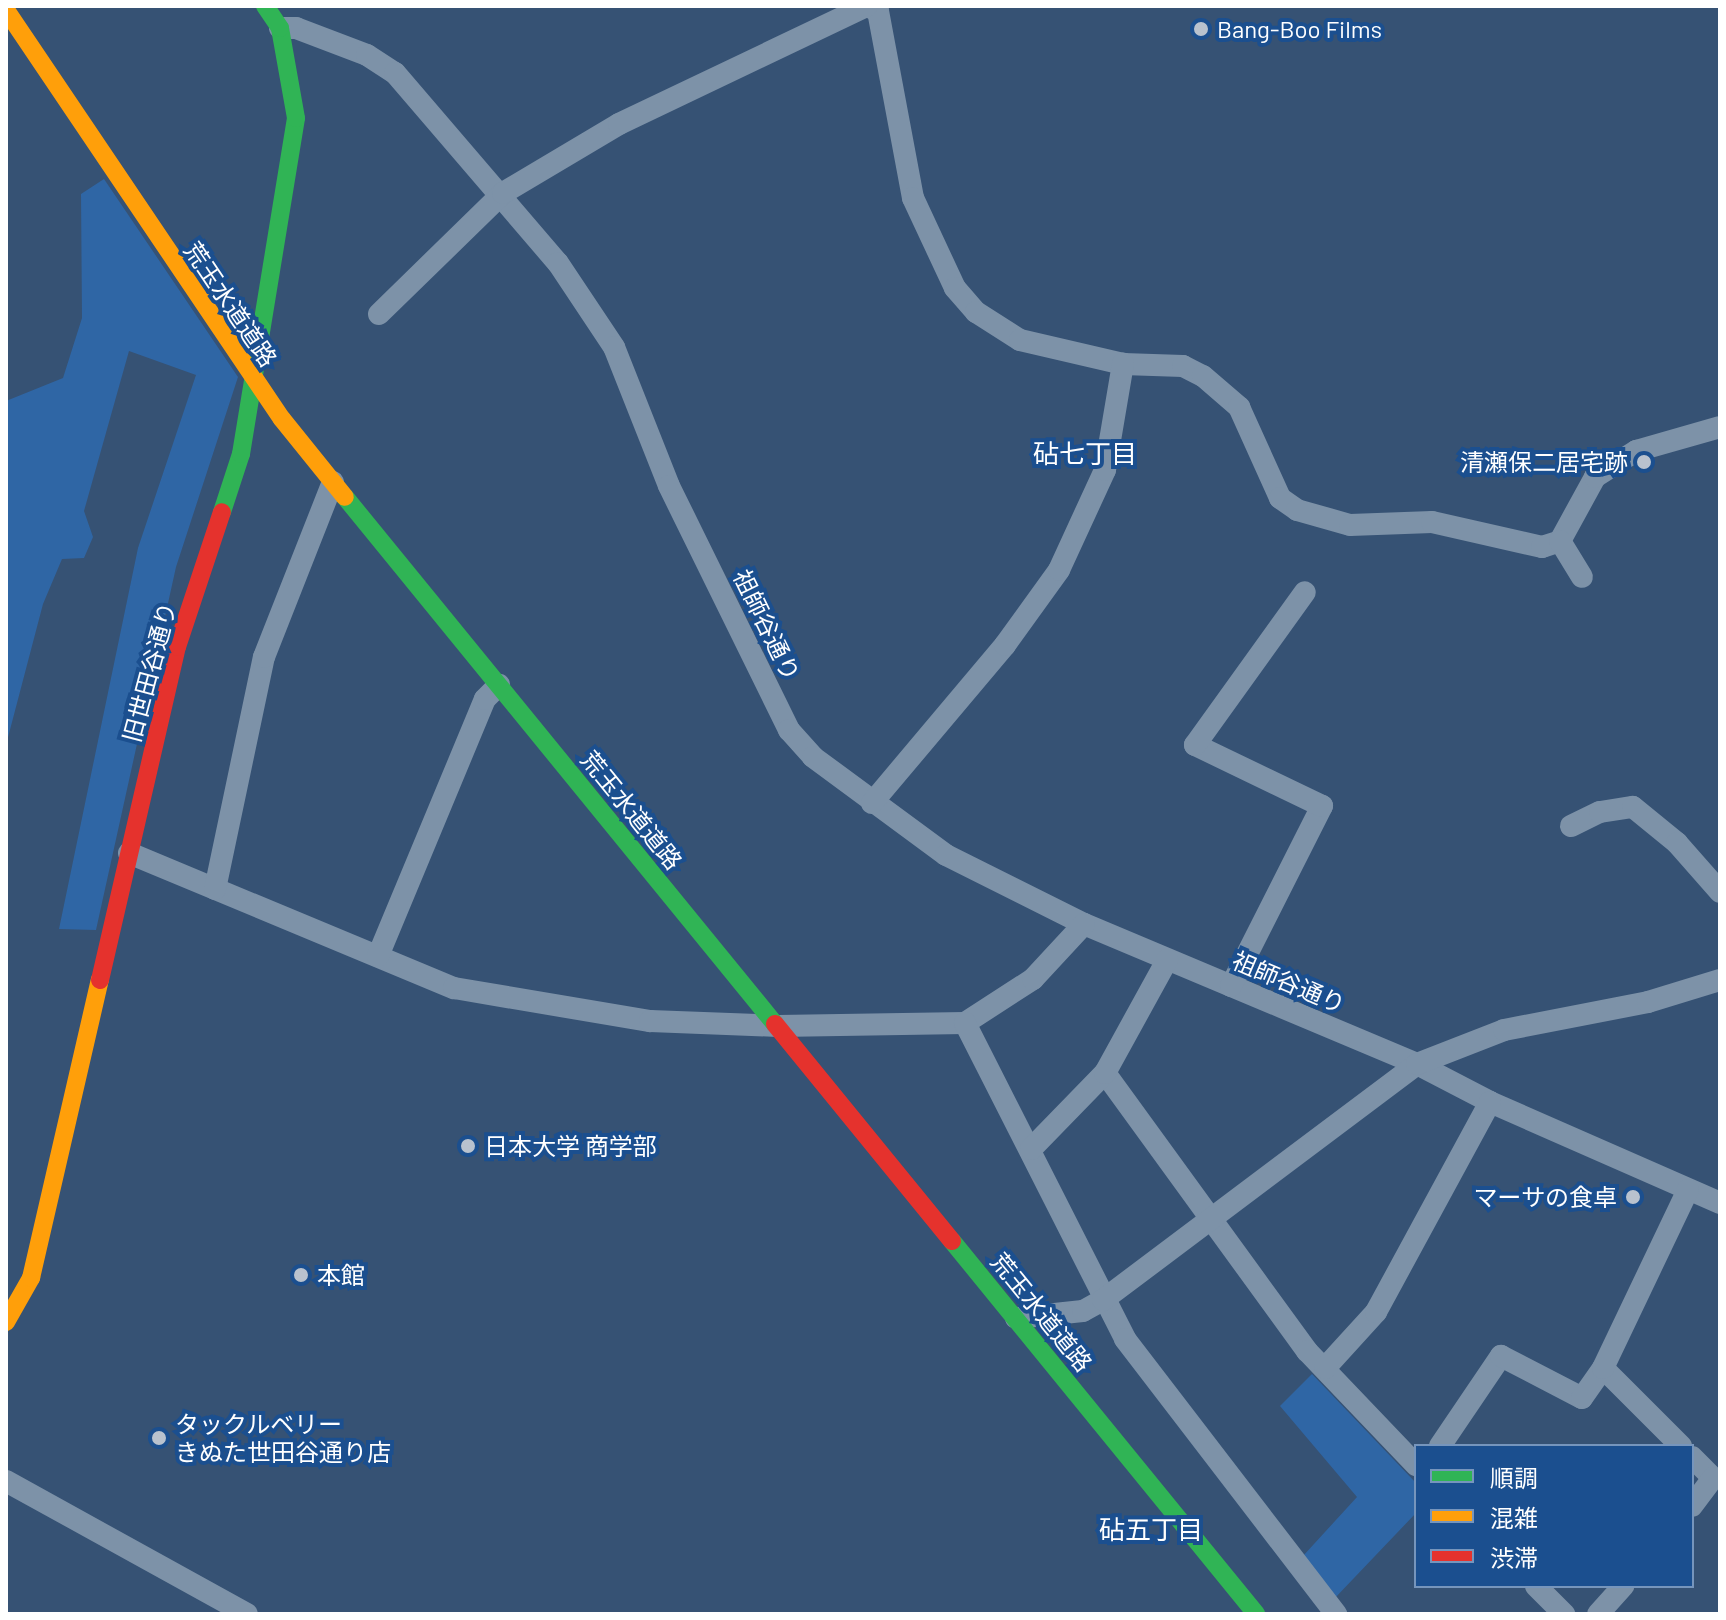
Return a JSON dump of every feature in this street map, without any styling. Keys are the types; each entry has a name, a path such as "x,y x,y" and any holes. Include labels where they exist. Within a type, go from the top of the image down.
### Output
{"main road":[{"path":"265,6 280,28"},
{"name":"荒玉水道道路","path":"6,10 254,382 1256,1614"},
{"name":"旧世田谷通り","path":"6,1322 22,1301 39,1248 177,647 241,454 296,118 280,28"},
{"path":"14,1265 24,1264 39,1248"}],"street":[{"path":"379,314 503,193 619,124 866,6 878,11 913,198 955,288 1005,334 1123,364 1183,366 1203,376 1239,407 1280,498 1297,510 1350,525 1432,522 1542,547 1560,541 1595,477 1636,451 1720,427"},
{"name":"祖師谷通り","path":"280,28 296,28 367,55 395,73 503,193 614,347 669,486 789,730 813,757 946,855 1084,924 1417,1064 1490,1102 1720,1203"},
{"path":"872,803 1005,645 1059,570 1105,470 1123,364"},
{"path":"215,889 264,657 333,482"},
{"path":"1560,541 1582,577"},
{"path":"1231,986 1322,806 1195,745 1305,592"},
{"path":"378,956 485,699 499,685"},
{"path":"1571,826 1600,812 1633,807 1677,843 1720,892"},
{"path":"129,853 454,988 582,1012 650,1021 778,1026 965,1023 1033,979 1084,924"},
{"path":"1031,1149 1105,1073 1167,960"},
{"path":"1016,1318 1083,1311 1103,1300 1206,1218 1417,1064 1504,1030 1648,1002 1720,980"},
{"path":"965,1023 1125,1339 1336,1614"},
{"path":"1105,1073 1206,1218 1325,1368 1414,1463"},
{"path":"1325,1368 1376,1312 1490,1102"},
{"path":"1441,1444 1501,1356 1582,1398 1603,1368 1688,1190"},
{"path":"1603,1368 1679,1444"},
{"path":"1694,1459 1713,1478 1694,1503"},
{"path":"6,1481 247,1614"},
{"path":"1538,1588 1564,1614"},
{"path":"1598,1614 1621,1588"}],"shaded area":[{"path":"104,179 238,377 176,567 96,930 59,929 138,548 196,375 129,351 84,511 93,537 84,558 62,559 43,604 6,745 6,401 63,378 82,318 81,194"},
{"path":"1312,1374 1414,1481 1414,1515 1334,1599 1303,1556 1357,1497 1280,1406"}],"traffic: fast":[{"path":"222,512 241,454 296,118 280,28 265,6"},
{"path":"345,497 775,1024"},
{"path":"952,1241 1256,1614"}],"traffic: slow":[{"path":"6,10 282,419 345,497"},
{"path":"6,1322 31,1278 100,980"}],"traffic: jam":[{"path":"100,980 177,647 222,512"},
{"path":"775,1024 952,1241"}],"place":[{"name":"Bang-Boo Films","path":"1201,29"},
{"name":"清瀬保二居宅跡","path":"1644,462"},
{"name":"日本大学 商学部","path":"468,1146"},
{"name":"マーサの食卓","path":"1633,1197"},
{"name":"本館","path":"301,1275"},
{"name":"タックルベリー きぬた世田谷通り店","path":"159,1438"}],"district":[{"name":"砧七丁目","path":"1085,453"},
{"name":"砧五丁目","path":"1151,1529"}]}
